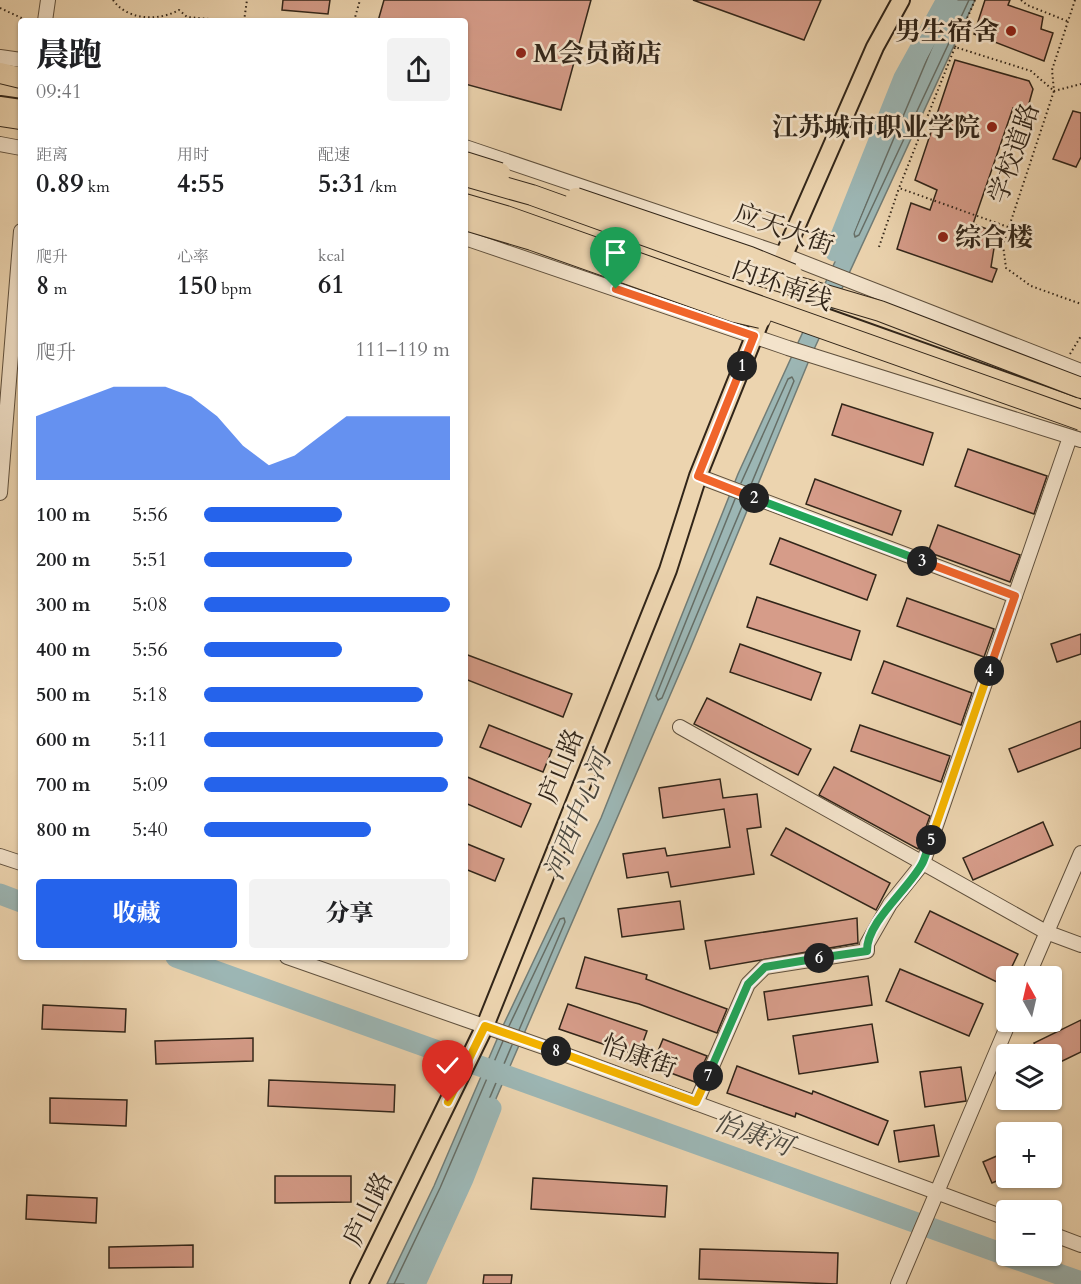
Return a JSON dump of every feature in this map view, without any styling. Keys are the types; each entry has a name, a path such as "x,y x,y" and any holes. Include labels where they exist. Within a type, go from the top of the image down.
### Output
{"highway":[{"path":"0,73 18,77"},
{"path":"0,83 18,85"},
{"path":"468,163 740,253 880,311"},
{"name":"内环南线","path":"468,177 532,195 738,269 880,311 1081,388"},
{"name":"内环南线","path":"468,205 506,216 865,343 1078,433"},
{"path":"468,221 532,240 735,312 865,343"}],"main road":[{"name":"庐山路","path":"359,1284 483,1030 668,570 784,255 875,46 901,0"},
{"path":"0,94 18,97"},
{"path":"468,187 510,198 1081,408"},
{"path":"468,194 508,204 1081,399"}],"street":[{"path":"45,18 48,0"},
{"path":"0,57 18,60"},
{"path":"0,144 18,147"},
{"name":"应天大街","path":"468,148 784,255 1081,371"},
{"path":"468,239 754,336 1078,433 1015,596 923,863 890,904 867,944 867,951 772,965 765,967 748,984 696,1102"},
{"path":"0,493 18,268"},
{"path":"702,478 1015,596"},
{"path":"680,727 1046,932 1081,945"},
{"path":"1032,966 1081,854"},
{"path":"0,856 18,862"},
{"name":"怡康街","path":"296,960 483,1030 501,1032 696,1102 996,1214"},
{"path":"898,1284 1005,1032"},
{"path":"1062,1238 1081,1245"}],"path":[{"path":"113,0 119,9 145,17 164,18 179,9 187,17 198,18"},
{"path":"244,18 247,0"},
{"path":"355,18 360,0"},
{"path":"879,248 899,188 975,0"},
{"path":"1021,0 1027,5 1068,21"},
{"name":"学校道路","path":"1075,0 1052,70 1054,92 1003,245 1006,268 1031,286 1081,304"},
{"path":"0,8 22,18"},
{"name":"学校道路","path":"955,47 1031,71 1054,92"},
{"name":"学校道路","path":"1054,92 1081,84"},
{"name":"学校道路","path":"899,188 1008,227"},
{"path":"1064,364 1081,336"}],"water":[{"path":"947,0 975,0 810,358 690,649 416,1284 387,1284 434,1186 501,1030 601,818 738,474 844,242 921,53"}],"building":[{"path":"283,0 330,0 328,14 282,10"},
{"name":"M会员商店","path":"384,0 591,0 561,110 468,85 468,18 379,18"},
{"path":"693,0 821,0 804,40"},
{"name":"男生宿舍","path":"985,0 1010,0 1008,5 1043,17 1041,29 1053,33 1044,61 974,34"},
{"path":"955,60 1029,81 1033,89 1026,114 1013,108 973,224 987,229 984,246 994,248 991,267 997,269 992,282 897,249 911,203 930,210 937,190 915,180"},
{"path":"1073,111 1081,113 1081,157 1076,167 1053,159"},
{"path":"842,404 933,433 923,465 832,435"},
{"path":"968,449 1047,476 1034,514 955,486"},
{"path":"815,479 901,511 892,535 806,504"},
{"path":"938,525 1020,555 1010,582 928,552"},
{"path":"780,538 876,575 867,600 770,564"},
{"path":"757,597 860,631 851,660 747,627"},
{"path":"907,598 994,629 984,657 897,626"},
{"path":"1081,634 1081,654 1057,662 1051,644"},
{"path":"740,644 821,673 811,700 730,672"},
{"path":"468,655 572,694 563,717 468,680"},
{"path":"884,661 972,693 961,725 872,693"},
{"path":"707,698 811,749 798,775 694,724"},
{"path":"1081,721 1081,748 1018,772 1009,749"},
{"path":"489,725 552,750 543,772 480,747"},
{"path":"860,725 950,756 941,782 851,751"},
{"path":"834,767 930,816 918,849 819,795"},
{"path":"468,777 531,804 521,827 468,804"},
{"path":"720,779 723,798 757,794 761,827 747,829 754,874 671,887 668,872 627,878 623,854 665,848 667,856 730,847 724,809 663,818 659,788"},
{"path":"1043,822 1053,845 973,880 963,858"},
{"path":"786,828 890,883 876,910 771,855"},
{"path":"468,844 504,859 495,881 468,870"},
{"path":"680,901 684,929 622,937 618,909"},
{"path":"930,911 1018,954 1012,966 996,966 996,982 915,942"},
{"path":"857,918 858,943 710,969 705,941"},
{"path":"585,957 647,975 646,979 727,1009 717,1033 639,1004 576,988"},
{"path":"900,969 983,1004 969,1036 886,1001"},
{"path":"868,976 872,1005 768,1020 764,992"},
{"path":"568,1004 647,1031 638,1056 559,1029"},
{"path":"43,1005 126,1009 125,1032 42,1029"},
{"path":"1081,1020 1081,1052 1062,1061 1062,1044 1034,1043 1056,1032 1062,1032 1062,1029"},
{"path":"872,1024 878,1062 799,1074 793,1036"},
{"path":"253,1038 253,1061 156,1064 155,1041"},
{"path":"663,1039 707,1056 695,1082 652,1066"},
{"path":"737,1066 812,1094 813,1091 888,1121 878,1145 796,1113 795,1117 727,1093"},
{"path":"961,1067 966,1101 925,1107 920,1072"},
{"path":"269,1080 395,1085 394,1112 268,1106"},
{"path":"50,1098 127,1100 126,1126 50,1123"},
{"path":"934,1125 939,1156 899,1162 894,1131"},
{"path":"996,1156 996,1181 992,1183 983,1162"},
{"path":"275,1176 351,1176 351,1202 275,1203"},
{"path":"533,1178 667,1186 665,1217 531,1209"},
{"path":"27,1195 97,1198 96,1223 26,1219"},
{"path":"193,1245 193,1267 109,1268 109,1247"},
{"path":"700,1249 838,1253 837,1284 699,1279"},
{"path":"484,1275 512,1275 511,1284 483,1284"}],"waterway":[{"name":"河西中心河","path":"835,251 904,78 947,0"},
{"name":"怡康河","path":"0,894 18,901"},
{"name":"怡康河","path":"184,960 996,1251"},
{"name":"河西中心河","path":"415,1284 463,1179 491,1108"},
{"name":"怡康河","path":"1035,1266 1081,1282"}],"place":[{"name":"男生宿舍","path":"1011,31"},
{"name":"M会员商店","path":"521,53"},
{"name":"江苏城市职业学院","path":"992,127"},
{"name":"综合楼","path":"943,237"}],"route":[{"path":"448,1102 485,1026 696,1102 748,984 765,967 867,951 867,944 890,904 923,863 1015,596 698,476 754,336 616,289"}]}
